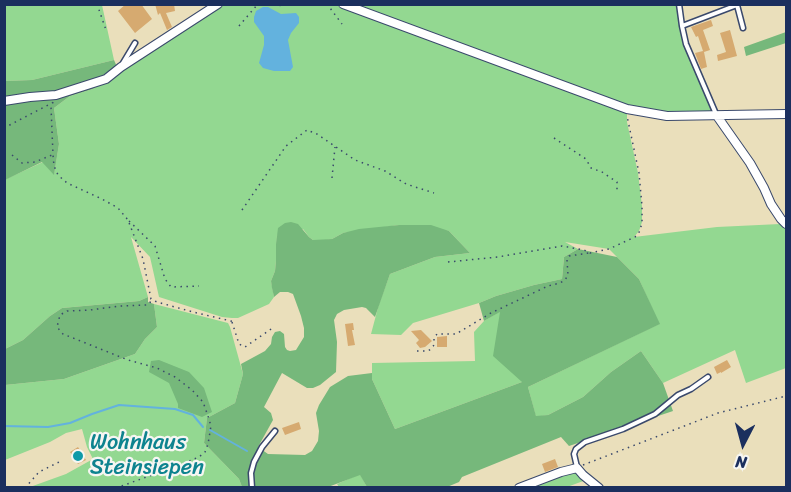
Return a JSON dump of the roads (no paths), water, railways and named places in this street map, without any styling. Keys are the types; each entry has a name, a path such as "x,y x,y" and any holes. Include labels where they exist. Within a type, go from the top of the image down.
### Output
{"street":[{"path":"4,101 30,97 54,99 106,79 218,4"},
{"path":"343,4 627,109 668,116 786,114"},
{"path":"717,116 750,163 771,204 786,224"},
{"path":"519,488 577,468 599,488"}],"lane":[{"path":"679,4 686,44 717,116"},
{"path":"682,26 737,5 743,28"},
{"path":"121,67 135,44"},
{"path":"577,468 574,454 576,449 585,442 623,429 655,414 678,395 708,377"},
{"path":"252,488 250,473 254,462 275,431"}],"water":[{"path":"268,7 281,14 296,13 299,17 299,23 288,40 293,67 290,71 274,71 263,68 259,63 264,36 254,22 254,17 256,11"}],"waterway":[{"path":"4,426 48,427 70,423 119,405 175,409 193,415 203,427"},
{"path":"210,430 247,451"}],"place":[{"name":"Wohnhaus Steinsiepen","path":"78,456"}]}
